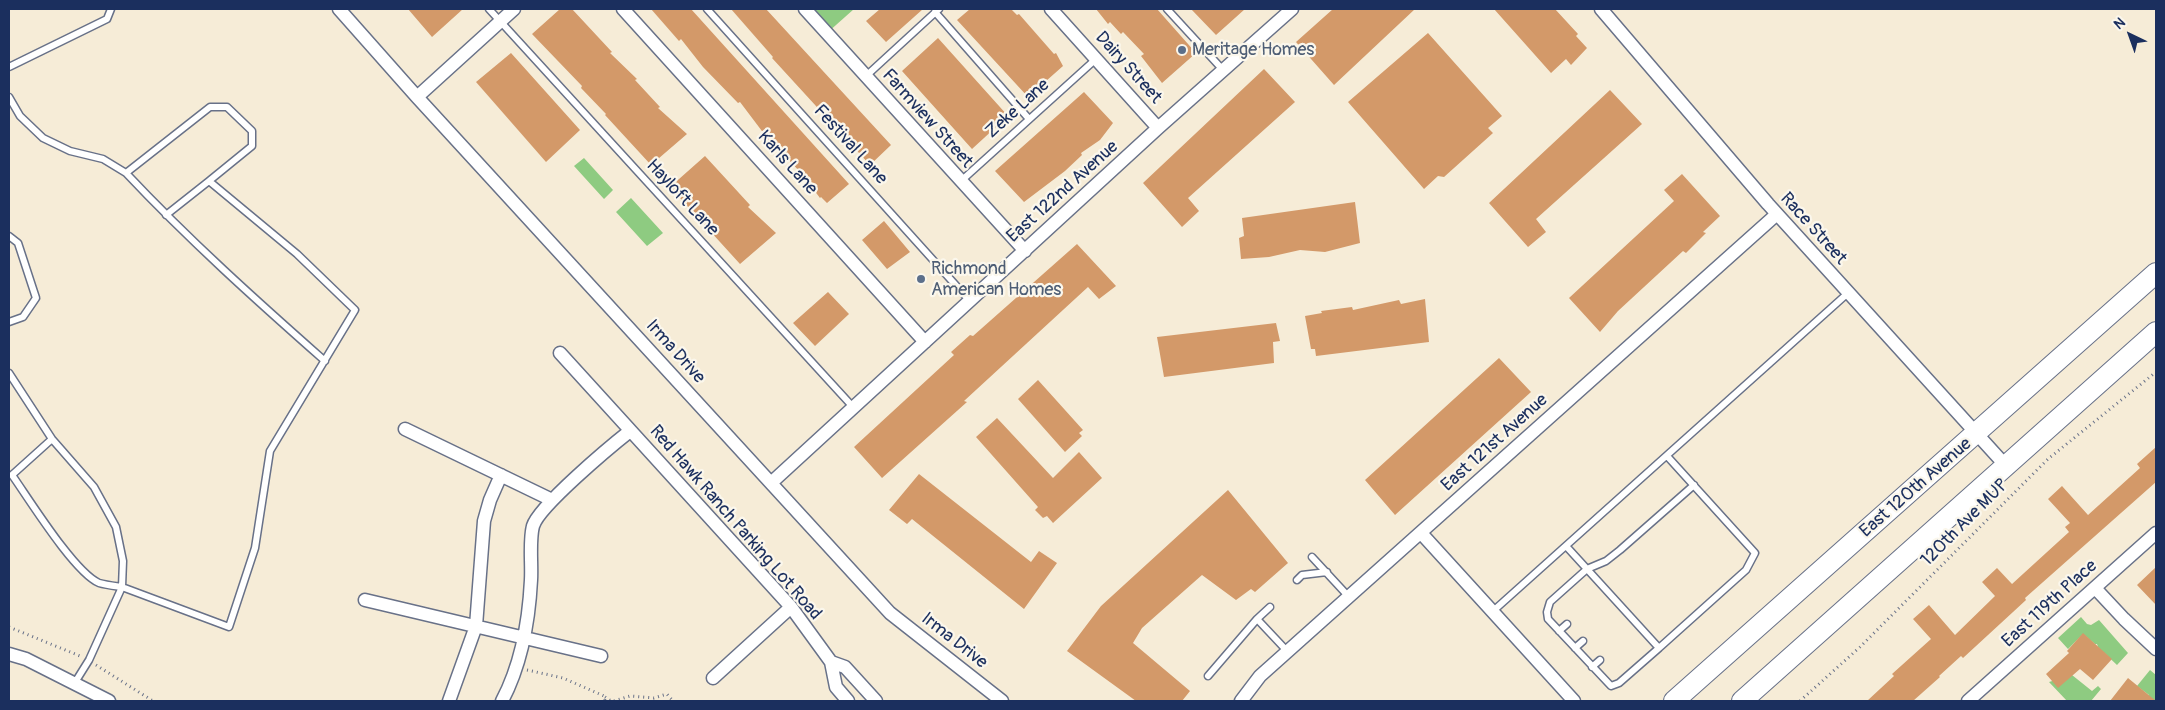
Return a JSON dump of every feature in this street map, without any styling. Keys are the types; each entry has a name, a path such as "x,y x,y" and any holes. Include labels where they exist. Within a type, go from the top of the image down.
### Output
{"main road":[{"name":"East 120th Avenue","path":"1674,701 1977,434 2156,273"},
{"path":"1742,701 2156,332"}],"street":[{"name":"Irma Drive","path":"339,9 417,97 890,614 1002,701"},
{"path":"417,97 514,9"},
{"name":"Karls Lane","path":"623,9 925,342"},
{"name":"Farmview Street","path":"805,9 960,182 1025,251"},
{"name":"Dairy Street","path":"1051,9 1158,128"},
{"name":"East 122nd Avenue","path":"771,483 1158,128 1292,9"},
{"name":"Race Street","path":"1601,9 1777,214 2006,466"},
{"name":"East 121st Avenue","path":"1241,701 1260,676 1777,214"},
{"name":"Red Hawk Ranch Parking Lot Road","path":"560,353 791,607 831,662 836,687 848,701"},
{"path":"405,429 552,500"},
{"name":"Red Hawk Ranch Parking Lot Road","path":"502,701 515,668 524,637 531,582 533,526 552,500 630,431"},
{"path":"448,701 476,626 484,521 490,500 501,475"},
{"path":"1421,533 1574,701"},
{"name":"East 119th Place","path":"1968,701 2156,533"},
{"path":"2095,588 2156,649"},
{"path":"365,600 601,656"},
{"path":"713,678 791,607"},
{"path":"9,654 26,659 109,701"},
{"name":"Red Hawk Ranch Parking Lot Road","path":"831,662 845,667 876,701"}],"lane":[{"path":"9,67 107,19 111,9"},
{"name":"Hayloft Lane","path":"489,9 853,407"},
{"name":"Festival Lane","path":"707,9 970,301"},
{"path":"1166,9 1223,70"},
{"path":"866,76 937,11 1029,120"},
{"name":"Zeke Lane","path":"960,182 1096,59"},
{"path":"9,97 20,116 43,138 70,151 103,160 126,174 166,216 325,361"},
{"path":"126,174 210,106 227,107 252,131 252,146 166,216"},
{"path":"52,439 12,475 58,541 84,572 99,583 122,588 229,627 255,548 270,451 355,310 296,254 210,181"},
{"path":"9,236 18,242 36,298 23,317 9,322"},
{"path":"1492,612 1848,293"},
{"path":"9,373 52,439 94,487 116,527 123,561 122,588 89,660 74,684"},
{"path":"1667,456 1694,485 1755,553 1746,570 1659,648 1615,686 1607,683 1548,619 1547,612 1550,602 1587,570 1606,561 1620,550 1694,485"},
{"path":"1566,546 1605,590 1618,610 1659,648"},
{"path":"1312,556 1349,597"},
{"path":"1297,580 1302,575 1327,572"},
{"path":"1600,595 1605,590"},
{"path":"1208,676 1257,619 1270,607"},
{"path":"1257,619 1288,652"},
{"path":"1559,631 1567,624"},
{"path":"1575,648 1583,641"},
{"path":"1592,667 1600,660"}],"path":[{"name":"120th Ave MUP","path":"1800,701 1860,648 2048,459 2156,372"},
{"path":"515,668 563,678 612,701 630,696 654,698 667,694 673,701"},
{"path":"604,696 605,701"}],"green space":[{"path":"805,9 854,9 827,33"},
{"path":"584,158 613,190 604,199 574,166"},
{"path":"631,198 663,233 647,246 616,212"},
{"path":"2081,617 2087,624 2091,625 2099,620 2128,653 2117,665 2097,644 2083,634 2068,649 2058,638"},
{"path":"2150,670 2156,675 2156,701 2144,701 2149,695 2137,686"},
{"path":"2072,675 2092,691 2098,686 2101,689 2091,701 2067,701 2049,682"}],"building":[{"path":"408,9 463,9 432,37"},
{"path":"560,9 572,9 612,52 610,53 637,79 635,80 660,107 658,108 687,134 651,165 581,88 582,86 532,34"},
{"path":"651,9 691,9 849,184 827,203 820,198 801,173 775,145 774,147 740,102 738,103 703,67 681,39 679,41"},
{"path":"731,9 766,9 891,145 870,165 772,58"},
{"path":"880,9 923,9 886,42 866,21"},
{"path":"970,9 1011,9 1017,15 1019,14 1054,54 1056,53 1063,66 1028,97 957,20"},
{"path":"1096,9 1157,9 1196,53 1162,83 1141,56 1144,54 1123,32 1121,34 1110,22 1108,24"},
{"path":"1191,9 1245,9 1216,35"},
{"path":"1333,9 1415,9 1334,85 1296,42"},
{"path":"1494,9 1555,9 1578,34 1576,36 1587,48 1571,65 1566,59 1551,73"},
{"path":"1428,33 1502,116 1488,128 1493,133 1444,177 1438,176 1424,189 1348,102"},
{"path":"938,38 1008,116 972,149 902,71"},
{"path":"511,53 580,130 546,162 476,82"},
{"path":"1264,69 1295,102 1188,198 1199,211 1182,227 1143,183"},
{"path":"1610,90 1642,124 1536,219 1546,232 1528,247 1489,203"},
{"path":"1084,92 1113,123 1100,140 1081,153 1082,155 1065,171 1024,202 995,171"},
{"path":"705,156 750,205 748,207 776,233 740,264 670,187"},
{"path":"1682,174 1720,216 1703,232 1706,233 1686,253 1683,251 1618,311 1600,332 1569,298 1674,201 1664,190"},
{"path":"1355,202 1360,243 1325,252 1300,250 1269,257 1241,259 1239,238 1244,236 1242,218"},
{"path":"884,221 910,252 887,269 862,240"},
{"path":"1077,244 1116,286 1099,299 1088,287 964,401 967,402 882,478 854,447 954,355 951,352 970,335 973,336"},
{"path":"828,292 849,314 815,346 793,323"},
{"path":"1425,299 1429,342 1316,356 1315,349 1311,349 1305,316 1322,313 1321,311 1352,307 1353,310 1399,300 1401,304"},
{"path":"1276,323 1280,341 1273,342 1274,363 1164,377 1157,337"},
{"path":"1499,358 1531,392 1395,515 1365,480"},
{"path":"1038,380 1083,430 1079,433 1082,436 1065,452 1018,399"},
{"path":"997,418 1053,478 1079,452 1102,478 1053,523 1047,516 1043,518 1035,510 1038,507 976,437"},
{"path":"2156,447 2156,482 2025,598 2026,600 1963,658 1961,656 1913,701 1867,701 1894,676 1892,674 1931,639 1913,619 1929,605 1955,635 1995,596 1982,582 1997,568 2012,584 2069,532 2065,527 2070,523 2048,499 2062,486 2088,515 2140,468 2137,464"},
{"path":"919,474 1031,562 1039,551 1057,563 1024,609 912,519 907,524 889,510"},
{"path":"1228,490 1288,563 1255,592 1251,589 1236,600 1202,575 1142,628 1133,643 1190,691 1182,701 1136,701 1067,651 1101,606"},
{"path":"2156,567 2156,605 2137,585"},
{"path":"2083,633 2112,659 2093,680 2080,669 2058,688 2046,674 2069,653 2067,651"},
{"path":"2128,678 2156,701 2110,701"}],"place":[{"name":"Meritage Homes","path":"1182,50"},
{"name":"Richmond American Homes","path":"921,279"}]}
